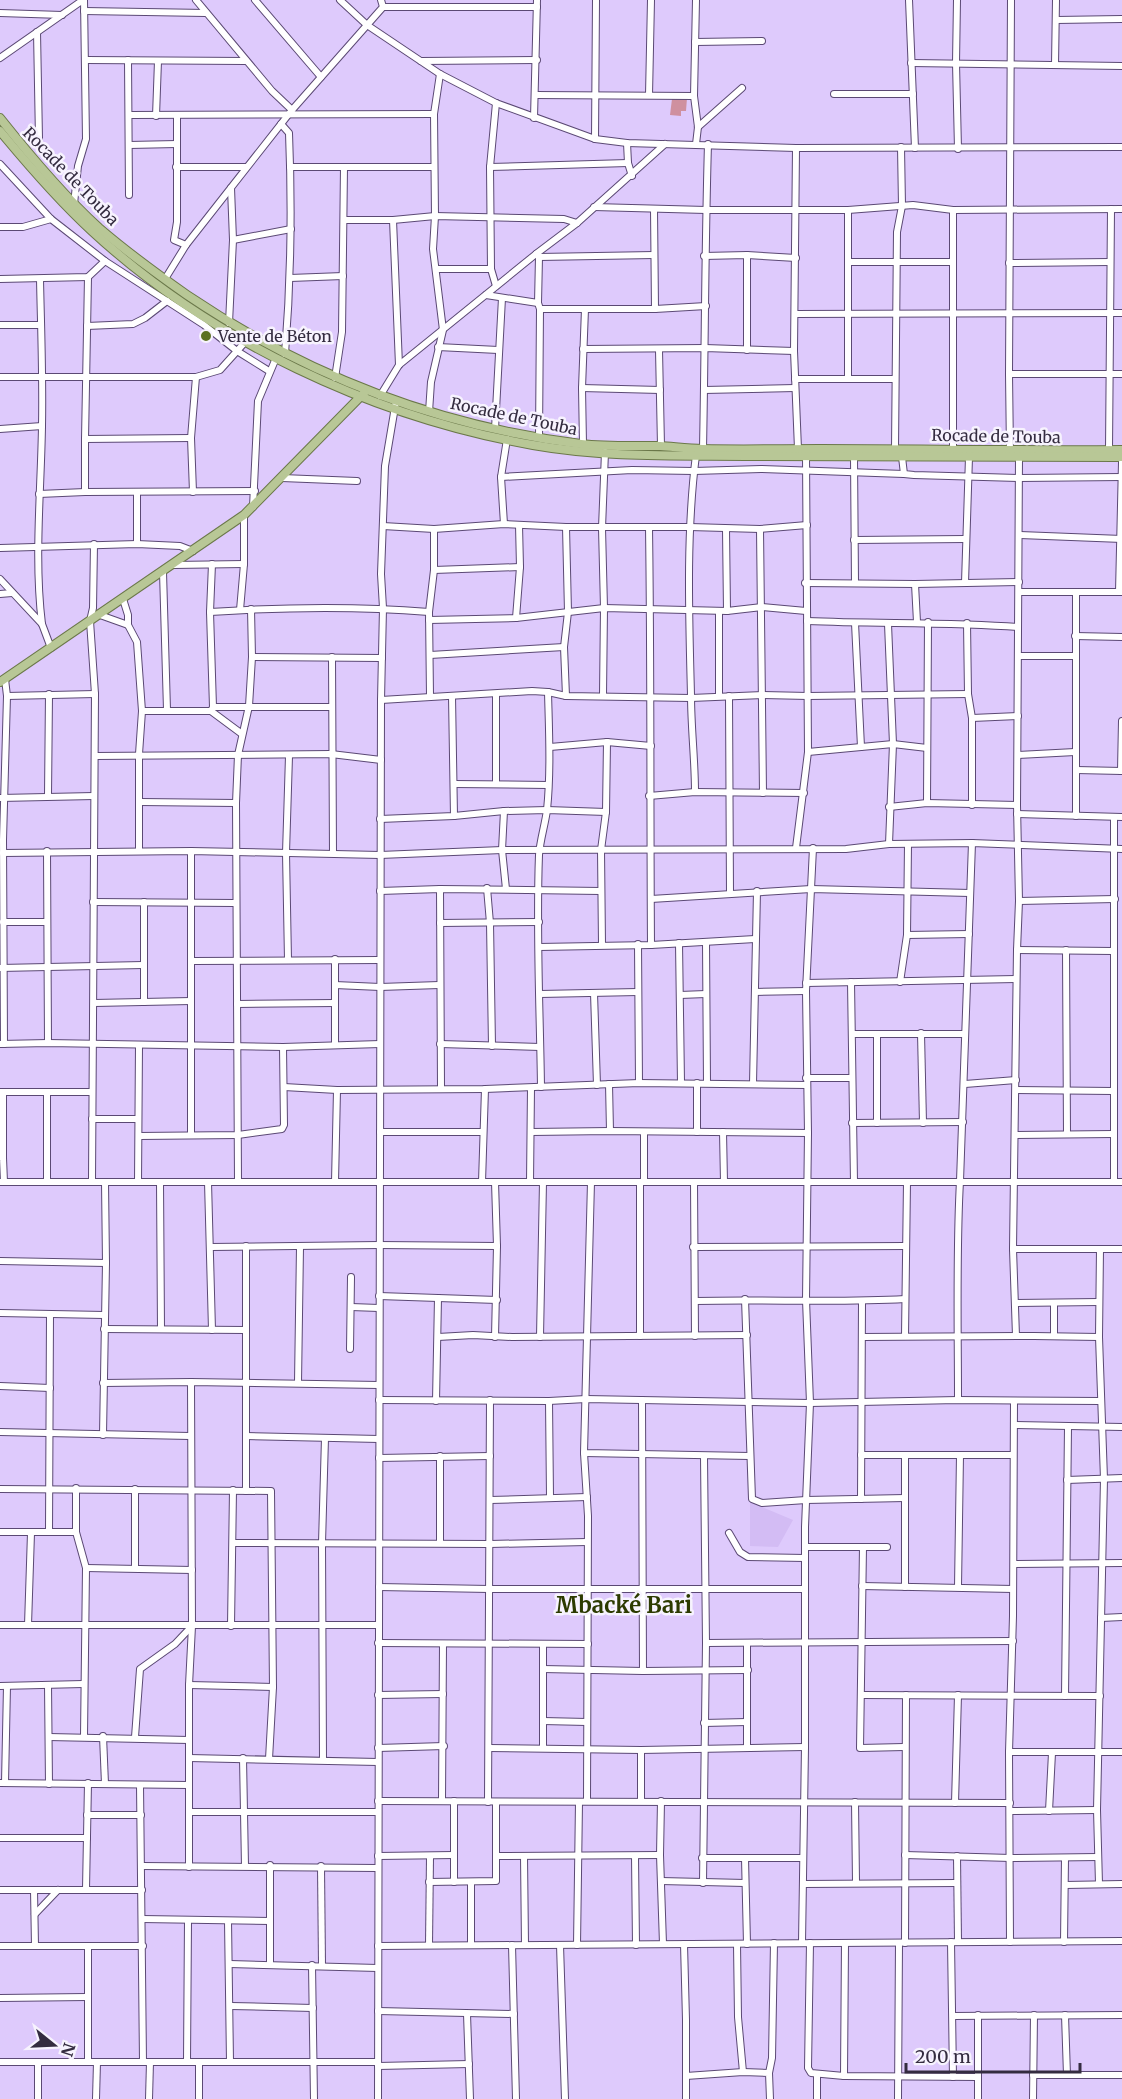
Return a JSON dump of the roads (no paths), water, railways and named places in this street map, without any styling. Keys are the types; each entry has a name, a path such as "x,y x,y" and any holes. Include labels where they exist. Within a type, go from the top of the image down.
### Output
{"main road":[{"name":"Rocade de Touba","path":"0,118 33,160 74,204 123,248 165,279 229,323 285,354 363,394 380,396 395,405 429,411 495,429 584,444 703,449 952,448 1013,455 1122,457"},
{"name":"Rocade de Touba","path":"0,132 38,176 92,231 179,300 276,358 427,419 534,445 605,453 969,457 1122,450"},
{"path":"2,680 244,515 363,394"}],"street":[{"path":"74,204 78,166 86,139 84,0"},
{"path":"0,58 84,0"},
{"path":"196,0 291,112"},
{"path":"255,0 321,77"},
{"path":"340,0 367,25 440,74 496,103 596,140 796,148 1122,147"},
{"path":"596,0 596,140"},
{"path":"649,95 651,0"},
{"path":"696,0 694,96 698,127 696,144"},
{"path":"909,0 915,148"},
{"path":"957,0 958,149"},
{"path":"1011,0 1009,374 1013,455 1019,478 1020,535 1017,805 1019,901 1013,1249 1016,1336"},
{"path":"1055,65 1056,0"},
{"path":"165,279 186,245 246,167 367,25 382,4 537,3 534,118"},
{"path":"84,11 206,13"},
{"path":"0,13 62,15"},
{"path":"1056,20 1122,19"},
{"path":"38,32 39,139"},
{"path":"695,42 762,41"},
{"path":"86,60 246,61"},
{"path":"128,60 129,195"},
{"path":"421,61 537,60"},
{"path":"156,116 158,61"},
{"path":"911,63 1122,66"},
{"path":"429,411 431,382 443,330 433,249 434,114 440,74"},
{"path":"698,127 742,88"},
{"path":"834,94 913,94"},
{"path":"536,95 694,96"},
{"path":"496,103 490,167 491,269 496,286"},
{"path":"130,115 177,116 291,112 434,114"},
{"path":"177,116 177,222 174,240 186,245"},
{"path":"281,124 289,133 290,167 290,278 285,354"},
{"path":"627,143 628,163 632,176"},
{"path":"129,145 177,144"},
{"path":"380,396 399,365 577,224 665,144"},
{"path":"703,449 706,306 704,256 708,144"},
{"path":"896,449 896,262 897,232 902,206 901,147"},
{"path":"796,148 794,351 798,449"},
{"path":"490,167 628,163"},
{"path":"0,165 51,219 105,261 270,371"},
{"path":"176,167 246,167"},
{"path":"290,167 433,167"},
{"path":"335,378 342,332 344,167"},
{"path":"229,323 233,240 231,188"},
{"path":"594,207 848,210 913,205 953,210 1122,209"},
{"path":"654,209 655,309"},
{"path":"1109,450 1111,209"},
{"path":"848,210 848,378"},
{"path":"952,448 953,210"},
{"path":"344,220 393,220 435,216 564,219 577,224"},
{"path":"0,227 23,227 51,219"},
{"path":"393,220 399,365"},
{"path":"233,240 291,229"},
{"path":"537,255 654,255"},
{"path":"537,255 539,438"},
{"path":"704,256 747,255 796,258"},
{"path":"747,255 747,350"},
{"path":"0,279 88,277 105,261"},
{"path":"848,262 953,261"},
{"path":"1009,263 1110,262"},
{"path":"436,269 491,269"},
{"path":"290,278 343,276"},
{"path":"85,492 88,277"},
{"path":"40,279 42,426 39,494 39,600 42,624 51,648"},
{"path":"486,295 539,306 585,309 706,306"},
{"path":"495,429 502,298"},
{"path":"87,326 133,324 167,301"},
{"path":"584,444 582,388 585,309"},
{"path":"795,314 1122,314"},
{"path":"0,325 41,325"},
{"path":"0,377 196,378 220,370 246,341"},
{"path":"438,347 498,350"},
{"path":"583,349 705,348 794,351"},
{"path":"659,350 661,446"},
{"path":"253,507 258,401 276,358"},
{"path":"1009,374 1122,374"},
{"path":"193,492 191,438 196,378"},
{"path":"795,379 895,379"},
{"path":"582,388 660,390"},
{"path":"704,390 795,388"},
{"path":"378,2099 380,819 383,608 381,574 385,456 395,405"},
{"path":"0,429 42,426"},
{"path":"85,439 191,438"},
{"path":"504,524 501,477 507,439"},
{"path":"603,695 602,528 605,453"},
{"path":"695,792 691,698 690,527 696,455"},
{"path":"796,848 808,752 805,583 806,456"},
{"path":"854,457 855,583"},
{"path":"902,457 904,474"},
{"path":"965,584 969,457"},
{"path":"1018,592 1120,592 1122,462"},
{"path":"501,477 632,470 760,469 1019,478 1122,477"},
{"path":"282,478 357,481"},
{"path":"39,494 255,491"},
{"path":"137,492 137,544"},
{"path":"240,610 244,564 244,515"},
{"path":"383,526 434,529 504,524 602,528 760,529 807,525"},
{"path":"516,618 520,567 519,525"},
{"path":"566,527 568,612 564,647 566,696"},
{"path":"649,527 651,945"},
{"path":"430,696 429,612 434,570 434,529"},
{"path":"719,696 726,529"},
{"path":"760,529 763,793"},
{"path":"1020,535 1121,539"},
{"path":"854,540 966,539"},
{"path":"92,1182 95,694 90,621 93,608 94,544"},
{"path":"0,548 137,544 180,546 194,551"},
{"path":"212,564 210,612 212,709 242,734"},
{"path":"171,565 244,564"},
{"path":"434,570 520,567"},
{"path":"163,572 167,710"},
{"path":"0,579 42,624"},
{"path":"805,583 1018,582"},
{"path":"915,584 917,622"},
{"path":"1076,592 1074,656 1076,816"},
{"path":"0,594 12,593"},
{"path":"123,599 128,615 128,625 137,642 142,711 139,754 139,851"},
{"path":"429,620 516,618 604,608 723,611 762,607 806,610"},
{"path":"210,612 251,609 383,608 429,612"},
{"path":"238,1182 236,803 238,755 249,706 252,657 251,609"},
{"path":"100,615 128,625"},
{"path":"807,621 888,624 967,623 1018,627"},
{"path":"927,804 928,622"},
{"path":"855,623 861,747"},
{"path":"967,623 968,694 972,718 972,806"},
{"path":"888,624 893,744 889,844"},
{"path":"1075,636 1122,637"},
{"path":"430,655 564,647"},
{"path":"1018,656 1074,656"},
{"path":"252,657 382,658"},
{"path":"332,657 333,853"},
{"path":"2,680 7,696 2,798 2,1044 237,1047 380,1044"},
{"path":"381,700 548,692 566,696 691,698 763,694 808,696 968,694"},
{"path":"541,1087 538,889 539,851 547,810 550,747 548,692"},
{"path":"48,796 49,694"},
{"path":"7,696 95,694"},
{"path":"496,694 496,783"},
{"path":"452,696 454,816"},
{"path":"729,696 730,893"},
{"path":"142,711 249,706 331,707"},
{"path":"972,718 1018,716"},
{"path":"1076,770 1122,771 1122,721"},
{"path":"550,747 607,742 651,746"},
{"path":"602,945 601,850 606,812 607,742"},
{"path":"808,752 893,744 927,748"},
{"path":"1018,755 1075,752"},
{"path":"95,756 331,754 381,760"},
{"path":"288,960 286,853 289,756"},
{"path":"454,784 548,785"},
{"path":"649,796 695,792 804,793"},
{"path":"2,798 94,796"},
{"path":"140,802 236,803"},
{"path":"889,807 927,804 1017,805"},
{"path":"380,819 504,811 606,812"},
{"path":"504,811 502,850 506,889"},
{"path":"1017,814 1122,817"},
{"path":"1114,817 1118,849 1113,951 1119,998 1114,1044 1114,1182"},
{"path":"3,853 93,850 380,855 502,850 846,849 889,844 972,843 1118,849"},
{"path":"958,1400 960,1182 972,843"},
{"path":"900,982 907,935 908,844"},
{"path":"802,1943 806,1747 805,1547 810,1403 806,1300 808,1133 806,983 813,848"},
{"path":"47,851 48,1043"},
{"path":"191,851 191,1135"},
{"path":"440,888 441,1088"},
{"path":"380,891 487,888 601,891"},
{"path":"487,888 490,923 492,1046"},
{"path":"651,899 811,889 970,893"},
{"path":"753,1083 757,891"},
{"path":"1019,901 1115,899"},
{"path":"93,902 235,903"},
{"path":"144,902 144,1002"},
{"path":"3,922 46,922"},
{"path":"440,923 538,922"},
{"path":"907,935 969,934"},
{"path":"539,947 651,945 755,939"},
{"path":"706,942 707,1083"},
{"path":"680,943 681,1083"},
{"path":"638,944 639,1083"},
{"path":"1017,950 1113,951"},
{"path":"1066,950 1067,1134"},
{"path":"335,959 336,1045"},
{"path":"192,961 380,960"},
{"path":"2,968 143,965"},
{"path":"806,983 1016,979"},
{"path":"851,982 854,1182"},
{"path":"335,985 380,987 439,985"},
{"path":"755,992 806,991"},
{"path":"540,994 638,992"},
{"path":"594,993 597,1084"},
{"path":"680,995 706,994"},
{"path":"94,1003 191,1001"},
{"path":"237,1004 335,1004"},
{"path":"921,1033 923,1123"},
{"path":"852,1034 965,1034"},
{"path":"877,1123 878,1034"},
{"path":"440,1044 540,1047"},
{"path":"1114,1044 1122,1044"},
{"path":"138,1182 139,1045"},
{"path":"139,1136 238,1135 282,1130 284,1125 283,1047"},
{"path":"284,1087 337,1090 484,1089 639,1083 753,1083 852,1078"},
{"path":"965,1084 1016,1080"},
{"path":"697,1083 697,1132"},
{"path":"609,1084 610,1131"},
{"path":"530,1182 531,1088"},
{"path":"482,1182 484,1089"},
{"path":"335,1182 337,1090"},
{"path":"1016,1090 1113,1091"},
{"path":"92,1092 2,1092 2,1182 1122,1182"},
{"path":"46,1092 46,1182"},
{"path":"92,1119 138,1119"},
{"path":"852,1123 963,1122"},
{"path":"380,1132 483,1132"},
{"path":"531,1132 808,1133"},
{"path":"640,1336 644,1132"},
{"path":"723,1132 724,1182"},
{"path":"1016,1135 1113,1134"},
{"path":"103,1435 105,1182"},
{"path":"160,1182 161,1329"},
{"path":"208,1182 212,1329"},
{"path":"495,1182 497,1246 495,1336"},
{"path":"540,1336 543,1182"},
{"path":"577,1945 588,1670 587,1497 584,1453 591,1182"},
{"path":"694,1182 695,1336"},
{"path":"905,1336 908,1182"},
{"path":"246,1246 246,1491"},
{"path":"298,1383 300,1246"},
{"path":"211,1247 497,1246"},
{"path":"693,1247 906,1246"},
{"path":"1013,1249 1122,1249"},
{"path":"1099,1884 1097,1810 1104,1479 1099,1337 1100,1249"},
{"path":"0,1261 106,1263"},
{"path":"350,1349 351,1277"},
{"path":"379,1296 497,1300"},
{"path":"436,1401 438,1298"},
{"path":"695,1301 745,1299 862,1302 905,1299"},
{"path":"745,1299 752,1499 762,1503 905,1498"},
{"path":"861,1499 862,1302"},
{"path":"1015,1304 1099,1302"},
{"path":"1054,1303 1054,1336"},
{"path":"351,1307 379,1308"},
{"path":"0,1313 104,1315"},
{"path":"49,1532 50,1314"},
{"path":"104,1329 246,1330"},
{"path":"438,1337 747,1335"},
{"path":"862,1337 1099,1337"},
{"path":"189,1867 189,1685 193,1490 190,1436 191,1382"},
{"path":"103,1383 379,1385"},
{"path":"0,1386 50,1388"},
{"path":"379,1400 549,1401 586,1399 810,1403 958,1400 1101,1401"},
{"path":"488,1802 490,1400"},
{"path":"642,1400 643,1671"},
{"path":"549,1401 550,1497"},
{"path":"1010,1942 1014,1401"},
{"path":"1014,1425 1122,1427"},
{"path":"1065,1696 1068,1427"},
{"path":"0,1432 190,1436"},
{"path":"246,1436 379,1439"},
{"path":"323,1760 321,1626 325,1438"},
{"path":"584,1453 704,1457 750,1456"},
{"path":"861,1455 1013,1455"},
{"path":"958,1587 960,1455"},
{"path":"440,1456 440,1543"},
{"path":"379,1458 490,1456"},
{"path":"905,1456 905,1587"},
{"path":"703,1883 706,1643 704,1457"},
{"path":"1067,1480 1122,1478"},
{"path":"76,1488 76,1532 86,1568 84,1736"},
{"path":"0,1489 271,1491 273,1688 269,1759"},
{"path":"135,1490 135,1568"},
{"path":"231,1626 233,1490"},
{"path":"490,1500 587,1497"},
{"path":"0,1532 76,1532"},
{"path":"28,1625 31,1533"},
{"path":"729,1533 740,1552 748,1557 805,1558"},
{"path":"233,1543 587,1542"},
{"path":"805,1547 887,1547"},
{"path":"863,1547 860,1748 904,1747"},
{"path":"1014,1564 1122,1563"},
{"path":"86,1568 192,1570"},
{"path":"862,1586 1013,1589"},
{"path":"379,1587 805,1589"},
{"path":"1101,1618 1122,1617"},
{"path":"0,1625 379,1625"},
{"path":"135,1737 140,1670 175,1644 192,1626"},
{"path":"706,1643 1013,1641"},
{"path":"378,1643 588,1644"},
{"path":"442,1801 443,1644"},
{"path":"543,1644 543,1747"},
{"path":"747,1644 747,1748"},
{"path":"543,1669 748,1670"},
{"path":"83,1684 3,1686 2,1783 189,1785"},
{"path":"189,1685 273,1688"},
{"path":"48,1686 49,1784"},
{"path":"378,1695 443,1694"},
{"path":"862,1695 1100,1696"},
{"path":"898,2099 905,1883 906,1695"},
{"path":"955,1803 958,1695"},
{"path":"543,1721 587,1722"},
{"path":"704,1723 747,1722"},
{"path":"49,1737 103,1736 189,1740"},
{"path":"103,1736 105,1784"},
{"path":"378,1748 444,1746"},
{"path":"489,1748 641,1750 806,1747"},
{"path":"640,1801 641,1750"},
{"path":"1010,1752 1122,1752"},
{"path":"1049,1810 1052,1753"},
{"path":"189,1758 378,1762"},
{"path":"243,1758 245,1866"},
{"path":"86,1889 88,1783"},
{"path":"141,1785 141,1919 149,2099"},
{"path":"378,1801 1010,1803"},
{"path":"454,1801 454,1882"},
{"path":"661,1801 663,1944"},
{"path":"429,1882 496,1881 496,1802"},
{"path":"855,1802 856,1882"},
{"path":"1010,1811 1097,1810"},
{"path":"189,1812 378,1812"},
{"path":"87,1815 141,1815"},
{"path":"0,1838 87,1838"},
{"path":"378,1856 454,1855"},
{"path":"496,1856 660,1855"},
{"path":"905,1855 1011,1858 1098,1857"},
{"path":"524,1856 525,1945"},
{"path":"635,1856 636,1945"},
{"path":"953,2077 957,1856"},
{"path":"429,1946 430,1857"},
{"path":"744,1857 747,1944"},
{"path":"702,1858 803,1858"},
{"path":"1064,1942 1065,1858"},
{"path":"142,1866 270,1865 378,1868"},
{"path":"270,1865 270,1964"},
{"path":"321,1866 322,1966"},
{"path":"661,1881 745,1883"},
{"path":"471,1882 471,1945"},
{"path":"803,1884 957,1883"},
{"path":"1065,1885 1122,1884"},
{"path":"0,1890 142,1890"},
{"path":"34,1890 35,1946"},
{"path":"35,1914 58,1890"},
{"path":"141,1919 270,1921"},
{"path":"187,2062 188,1921"},
{"path":"228,1921 230,2062"},
{"path":"378,1946 1122,1941"},
{"path":"770,2099 774,1943"},
{"path":"810,1943 808,2068 811,2073 844,2076 978,2077"},
{"path":"844,2076 845,1943"},
{"path":"684,1944 686,2099"},
{"path":"737,1944 738,2017 743,2072"},
{"path":"512,1945 516,2099"},
{"path":"560,1945 565,2099"},
{"path":"0,1946 142,1946"},
{"path":"88,1946 88,2062"},
{"path":"230,1964 378,1968"},
{"path":"312,1965 314,2099"},
{"path":"0,1998 87,1997"},
{"path":"231,2006 313,2008"},
{"path":"378,2011 514,2014"},
{"path":"467,2014 470,2099"},
{"path":"1033,2099 1034,2015"},
{"path":"1065,2015 1067,2075"},
{"path":"953,2016 1122,2015"},
{"path":"978,2016 978,2099"},
{"path":"0,2062 469,2064"},
{"path":"38,2062 38,2099"},
{"path":"96,2099 97,2062"},
{"path":"199,2062 199,2099"},
{"path":"686,2076 743,2072 769,2073"},
{"path":"816,2099 817,2074"},
{"path":"1034,2075 1122,2075"}],"place":[{"name":"Vente de Béton","path":"206,336"}],"district":[{"name":"Mbacké Bari","path":"624,1605"}]}
